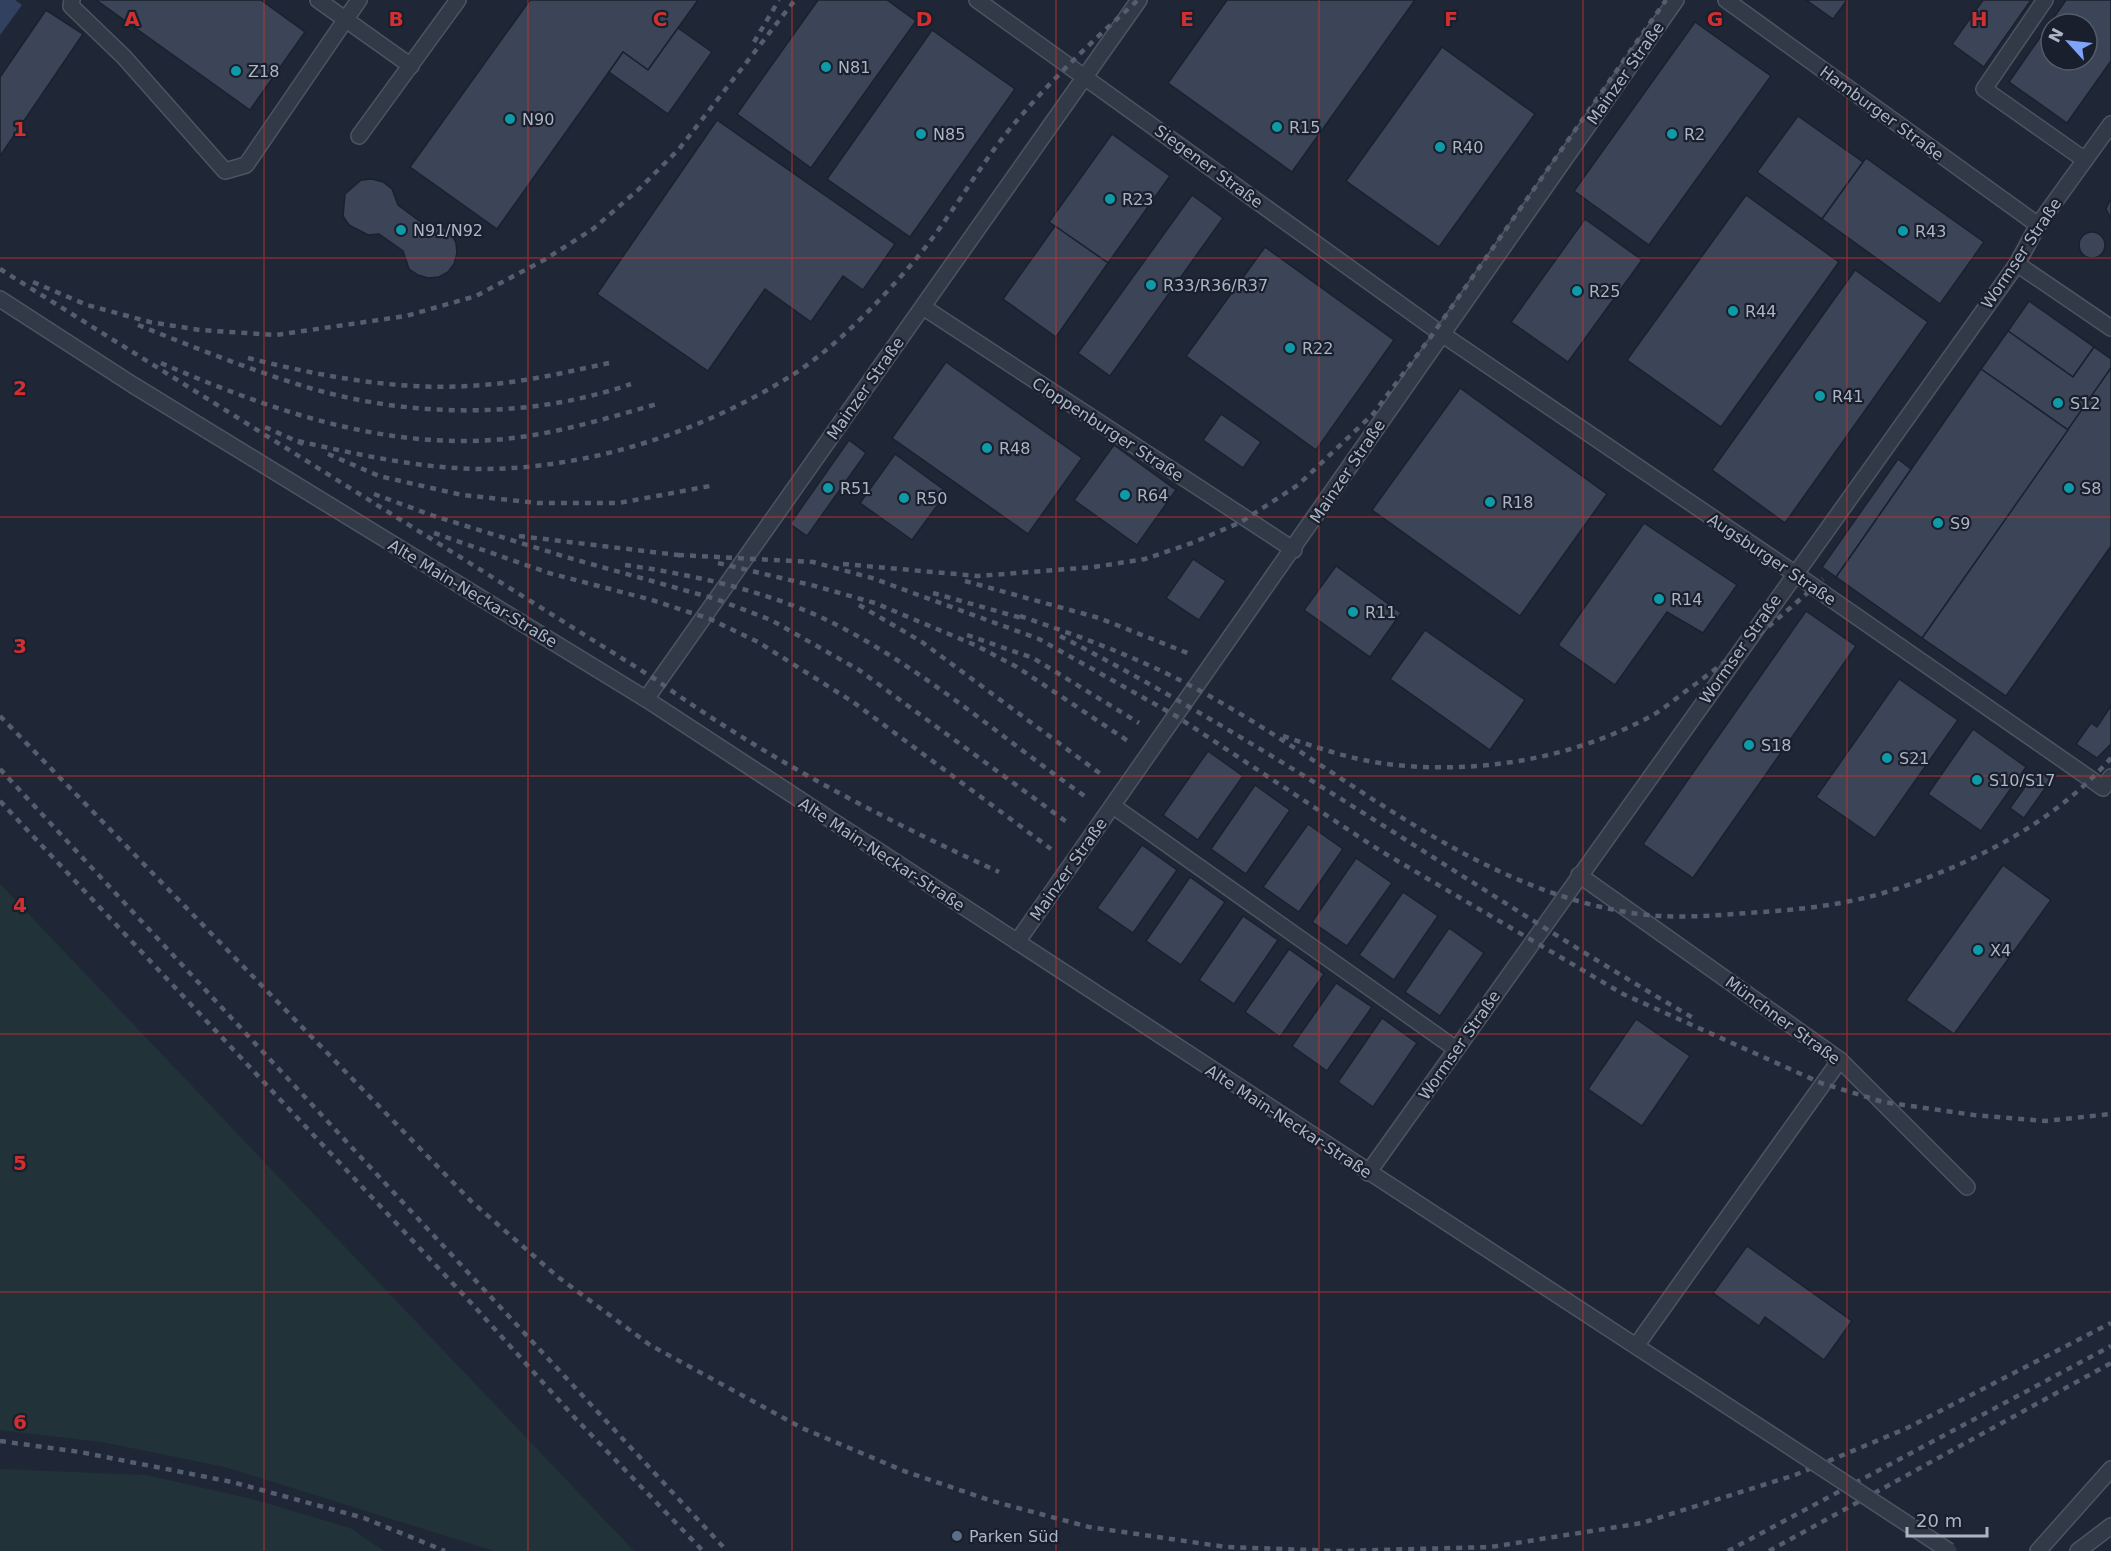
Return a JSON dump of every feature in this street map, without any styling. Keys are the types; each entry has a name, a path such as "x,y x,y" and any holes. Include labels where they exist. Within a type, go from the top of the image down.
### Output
{"lane":[{"path":"72,0 71,6 124,57 225,171 246,165 359,0"},
{"path":"318,0 411,66"},
{"path":"359,136 458,0"},
{"name":"Siegener Straße","path":"977,0 1440,333"},
{"name":"Mainzer Straße","path":"646,699 1139,0"},
{"name":"Mainzer Straße","path":"1017,942 1294,550 1440,333 1676,0"},
{"name":"Hamburger Straße","path":"1726,0 2038,225"},
{"path":"2045,0 1984,89 2085,160"},
{"name":"Wormser Straße","path":"1368,1173 1794,573 2017,264 2038,225 2111,124"},
{"path":"2017,264 2111,328"},
{"name":"Alte Main-Neckar-Straße","path":"0,299 133,385 646,699 1949,1551"},
{"name":"Cloppenburger Straße","path":"923,307 1294,550"},
{"name":"Augsburger Straße","path":"1440,333 2107,782"},
{"path":"1113,806 1456,1049"},
{"name":"Münchner Straße","path":"1579,875 1840,1060 1967,1187"},
{"path":"1636,1347 1840,1060"},
{"path":"2038,1551 2111,1469"},
{"path":"2079,1551 2111,1526"}],"shaded area":[{"path":"0,884 634,1551 494,1551 225,1467 102,1442 0,1430"},
{"path":"0,1469 146,1475 252,1499 350,1528 384,1551 0,1551"}],"water":[{"path":"0,0 15,0 22,5 0,35"}],"building":[{"name":"Z18","path":"96,0 261,0 305,32 250,110"},
{"name":"N90","path":"530,0 698,0 648,70 623,52 497,229 410,167"},
{"name":"N81","path":"818,0 887,0 916,21 811,168 737,114"},
{"name":"R15","path":"1227,0 1415,0 1292,172 1168,83"},
{"path":"1806,0 1847,0 1833,19"},
{"path":"1983,0 2031,0 1984,67 1952,44"},
{"path":"2066,0 2111,0 2111,61 2067,123 2009,82 2039,39 2039,72 2099,72 2099,12 2058,12"},
{"path":"46,10 83,34 0,156 0,77"},
{"name":"R2","path":"1695,22 1771,76 1649,245 1574,191"},
{"path":"678,28 712,52 668,114 609,72 623,52 648,70"},
{"name":"N85","path":"932,30 1015,89 910,237 827,179"},
{"name":"R40","path":"1442,47 1535,114 1439,247 1346,181"},
{"path":"1798,116 1863,162 1822,219 1757,172"},
{"path":"717,120 895,244 863,290 843,276 811,322 765,289 708,371 597,294"},
{"name":"R23","path":"1112,134 1170,176 1108,263 1049,222"},
{"name":"R43","path":"1866,158 1984,242 1940,304 1822,219"},
{"name":"N91/N92","path":"372,179 383,182 392,189 398,205 425,225 443,227 451,233 456,243 457,253 454,264 448,272 439,277 428,278 418,275 409,269 403,251 379,234 368,235 349,225 343,216 345,194 361,180"},
{"name":"R33/R36/R37","path":"1192,195 1223,218 1110,376 1078,353"},
{"name":"R44","path":"1746,195 1839,262 1721,427 1627,360"},
{"path":"2111,199 2111,219 2106,209"},
{"name":"R25","path":"1585,219 1642,260 1568,362 1511,322"},
{"path":"1055,226 1108,263 1056,337 1003,299"},
{"path":"2092,232 2101,236 2105,245 2101,254 2092,258 2083,254 2079,245 2083,236"},
{"name":"R22","path":"1265,247 1394,340 1316,450 1186,356"},
{"name":"R41","path":"1855,270 1928,322 1785,523 1712,470"},
{"name":"S12","path":"2029,301 2094,347 2073,377 2008,331"},
{"name":"S12","path":"2008,331 2073,377 2094,347 2111,359 2111,368 2068,430 1981,369"},
{"name":"R48","path":"946,362 1082,458 1028,534 892,438"},
{"name":"S8","path":"2111,368 2111,546 2006,696 1922,638"},
{"name":"S9","path":"1981,369 2068,430 1922,638 1836,577"},
{"name":"R18","path":"1460,388 1607,494 1520,616 1372,510"},
{"path":"1221,414 1261,442 1243,468 1203,440"},
{"name":"R51","path":"849,440 866,453 807,536 790,524"},
{"name":"R64","path":"1114,445 1176,490 1137,545 1074,500"},
{"name":"R50","path":"895,454 947,492 912,540 860,503"},
{"path":"1898,459 1911,469 1836,577 1822,567"},
{"name":"R14","path":"1644,523 1737,585 1703,633 1667,612 1615,685 1558,645"},
{"path":"1193,559 1226,581 1199,620 1166,598"},
{"name":"R11","path":"1336,566 1401,613 1370,657 1304,610"},
{"name":"S18","path":"1806,611 1856,646 1693,878 1643,844"},
{"path":"1425,630 1525,700 1490,750 1390,679"},
{"name":"S21","path":"1899,679 1958,720 1875,838 1816,797"},
{"path":"2111,706 2111,744 2097,758 2076,744 2091,723 2097,727"},
{"name":"S10/S17","path":"1973,729 2026,767 1981,831 1928,794"},
{"path":"1208,751 1243,776 1198,840 1163,815"},
{"path":"2037,770 2051,780 2024,818 2010,808"},
{"path":"1255,785 1290,810 1246,874 1211,849"},
{"path":"1308,824 1343,849 1299,912 1263,887"},
{"path":"1142,845 1177,870 1133,933 1097,908"},
{"path":"1356,858 1392,883 1347,946 1312,922"},
{"name":"X4","path":"2003,865 2051,900 1954,1034 1906,1000"},
{"path":"1190,877 1225,902 1181,965 1146,941"},
{"path":"1403,892 1438,916 1394,980 1359,955"},
{"path":"1243,916 1278,940 1234,1004 1199,980"},
{"path":"1449,928 1484,953 1440,1016 1405,992"},
{"path":"1289,949 1324,974 1280,1037 1245,1012"},
{"path":"1336,983 1372,1007 1327,1071 1292,1046"},
{"path":"1382,1018 1417,1043 1373,1107 1338,1082"},
{"path":"1636,1019 1690,1056 1642,1126 1588,1089"},
{"path":"1747,1246 1852,1321 1824,1360 1765,1317 1759,1326 1713,1293"}],"railway":[{"path":"754,42 779,0"},
{"path":"33,282 87,305 150,322 200,330 276,335 406,316 476,296 544,260 593,229 639,189 679,149 795,0"},
{"path":"298,441 368,456 438,467 486,469 525,467 565,462 644,443 682,430 755,397 822,354 869,311 897,281 946,220 1016,121 1067,67 1138,0"},
{"path":"843,564 978,576 1094,567 1145,559 1192,543 1241,522 1298,485 1373,414 1430,338 1666,0"},
{"path":"0,269 655,679 737,734 822,784 999,872"},
{"path":"138,325 300,385 381,404 423,409 508,409 591,396 631,384"},
{"path":"248,358 335,377 394,385 453,387 499,384 609,363"},
{"path":"161,363 294,413 340,426 386,435 433,440 480,441 528,436 577,426 657,404"},
{"path":"265,427 303,444"},
{"path":"328,454 379,476 462,495 538,503 619,503 710,486"},
{"path":"374,494 434,516 566,557 716,599 771,620 859,670 1068,823"},
{"path":"434,533 549,573 652,600 710,619 758,642 853,702 1051,849"},
{"path":"519,536 686,556"},
{"path":"678,555 813,562 872,578 1039,639 1176,716 1379,850 1623,994 1821,1083 1883,1102 1974,1115 2045,1121 2111,1114"},
{"path":"718,563 875,603 975,645 1017,667 1128,741"},
{"path":"625,565 733,586 785,603 835,624 901,662 1086,797"},
{"path":"1283,736 1355,758 1414,767 1485,765 1520,761 1555,753 1621,731 1653,715 1713,671 1823,579"},
{"path":"965,581 1099,618 1190,654"},
{"path":"933,593 1025,619"},
{"path":"859,605 922,642 1102,775"},
{"path":"1020,616 1108,648 1193,687 1247,718 1404,819 1513,878 1571,899 1646,915 1704,916 1766,912 1841,903 1896,889 1955,866 2012,837 2065,802 2111,758"},
{"path":"967,635 1033,658 1139,723"},
{"path":"1060,636 1222,726 1615,972 1695,1019"},
{"path":"0,716 472,1202 558,1277 650,1345 802,1428 904,1471 992,1501 1089,1527 1226,1547 1339,1551 1491,1547 1642,1523 1795,1475 1905,1429 2111,1323"},
{"path":"0,769 727,1551"},
{"path":"0,801 473,1305 575,1418 703,1551"},
{"path":"1728,1551 2111,1346"},
{"path":"1769,1551 2111,1363"},
{"path":"0,1441 80,1452 232,1482 364,1518 445,1551"}],"place":[{"name":"N81","path":"826,67"},
{"name":"Z18","path":"236,71"},
{"name":"N90","path":"510,119"},
{"name":"R15","path":"1277,127"},
{"name":"N85","path":"921,134"},
{"name":"R2","path":"1672,134"},
{"name":"R40","path":"1440,147"},
{"name":"R23","path":"1110,199"},
{"name":"N91/N92","path":"401,230"},
{"name":"R43","path":"1903,231"},
{"name":"R33/R36/R37","path":"1151,285"},
{"name":"R25","path":"1577,291"},
{"name":"R44","path":"1733,311"},
{"name":"R22","path":"1290,348"},
{"name":"R41","path":"1820,396"},
{"name":"S12","path":"2058,403"},
{"name":"R48","path":"987,448"},
{"name":"R51","path":"828,488"},
{"name":"S8","path":"2069,488"},
{"name":"R64","path":"1125,495"},
{"name":"R50","path":"904,498"},
{"name":"R18","path":"1490,502"},
{"name":"S9","path":"1938,523"},
{"name":"R14","path":"1659,599"},
{"name":"R11","path":"1353,612"},
{"name":"S18","path":"1749,745"},
{"name":"S21","path":"1887,758"},
{"name":"S10/S17","path":"1977,780"},
{"name":"X4","path":"1978,950"},
{"name":"Parken Süd","path":"957,1536"}]}
